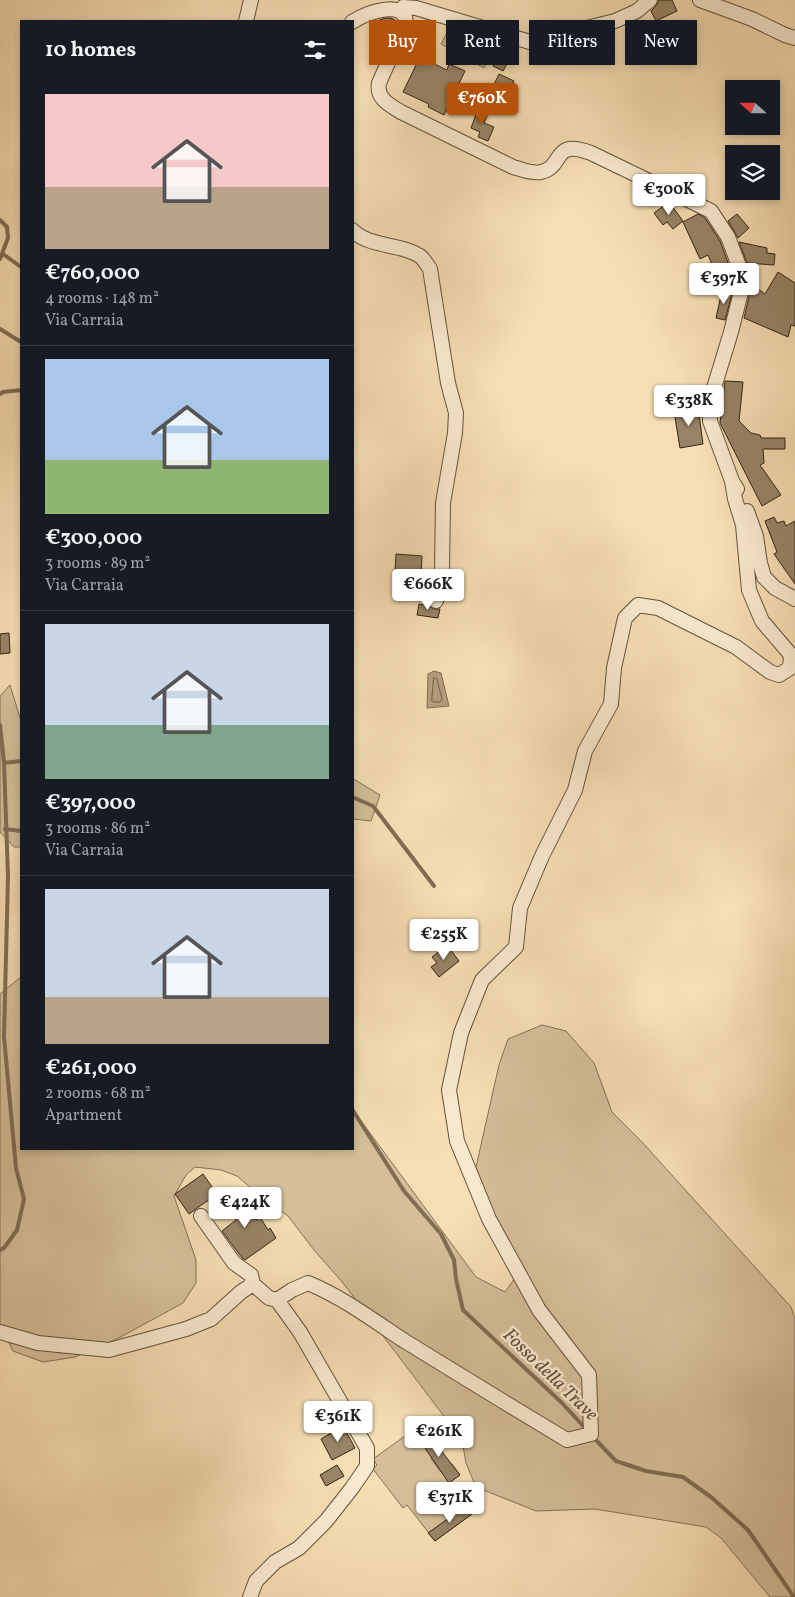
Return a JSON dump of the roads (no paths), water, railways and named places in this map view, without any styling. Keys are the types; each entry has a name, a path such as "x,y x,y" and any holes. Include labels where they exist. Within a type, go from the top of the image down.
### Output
{"street":[{"path":"246,20 251,0"},
{"path":"354,21 375,7 390,2 530,42 616,22 637,11 650,0"},
{"path":"700,0 752,19 784,35 795,38"},
{"path":"277,1300 292,1290 308,1283 567,1440 591,1434 589,1375 539,1310 489,1219 456,1141 449,1090 461,1033 482,980 516,947 520,908 542,856 575,790 585,751 611,704 614,668 625,618 638,605 658,608 736,647 770,672 779,674 790,668 791,655 762,621 750,590 743,525 735,500 732,481 710,421 710,401 742,288 742,274 728,237 711,210 591,153 577,148 568,149 549,168 540,172 530,172 513,167 406,115 388,104 381,98 378,90 379,83 406,22 404,7"},
{"path":"354,232 374,242 406,250 422,257 430,269 448,383 456,414 455,433 443,503 442,570 436,601"},
{"path":"732,481 742,496 750,516 764,577 775,588 795,599"},
{"path":"201,1216 234,1263 251,1275 253,1284 269,1298 277,1300 300,1332 367,1448 367,1466 352,1488 326,1521 299,1548 275,1562 256,1581 250,1597"},
{"path":"0,1332 38,1344 109,1350 186,1329 211,1319 241,1292 253,1284"}],"water":[{"path":"434,671 441,673 449,706 427,708 428,674"}],"waterway":[{"path":"0,220 7,227 8,238 0,259"},
{"path":"3,254 20,266"},
{"path":"0,329 20,341"},
{"path":"0,394 20,390"},
{"path":"0,725 4,763 8,876 4,1037 16,1168 24,1199 17,1230 4,1248 0,1250"},
{"path":"4,763 20,761"},
{"path":"354,798 373,806 434,886"},
{"name":"Fosso della Trave","path":"5,829 20,831"},
{"name":"Fosso della Trave","path":"354,1112 404,1191 441,1234 454,1260 463,1310 561,1402 587,1430"},
{"name":"Fosso della Trave","path":"593,1437 616,1461 646,1471 683,1477 711,1497 748,1530 794,1597"}]}
